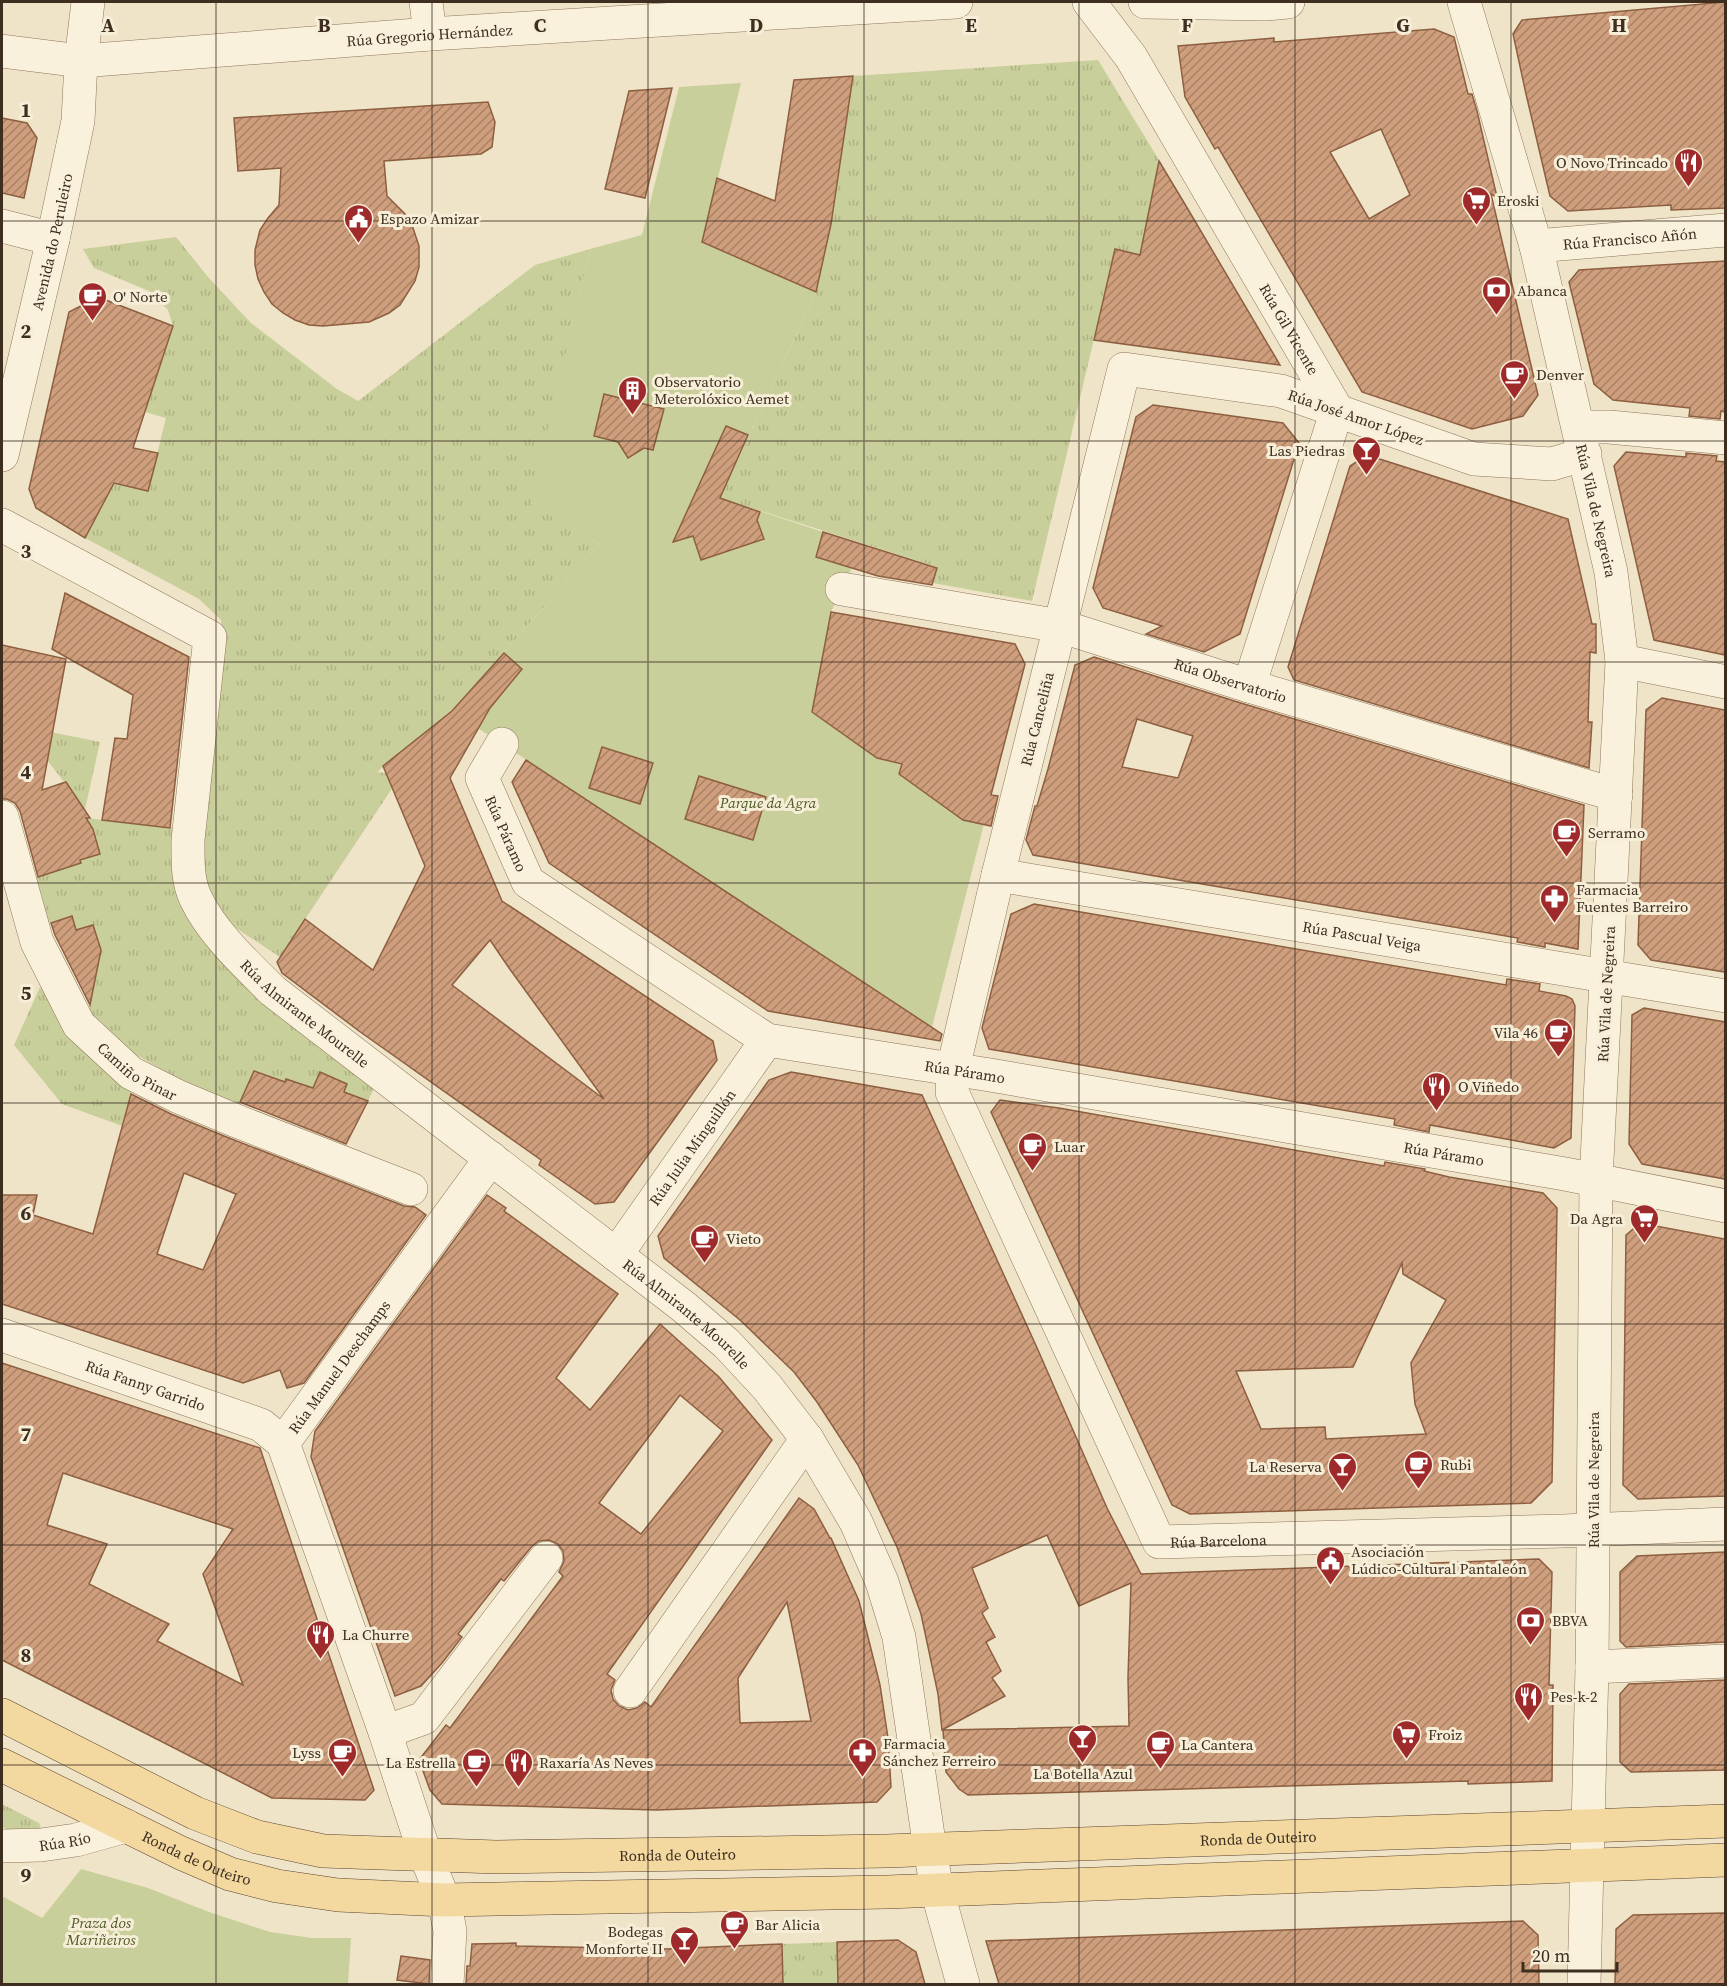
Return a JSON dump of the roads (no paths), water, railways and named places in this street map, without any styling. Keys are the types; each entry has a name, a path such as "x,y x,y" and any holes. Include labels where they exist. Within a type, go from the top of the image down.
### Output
{"main road":[{"name":"Ronda de Outeiro","path":"2,1715 195,1813 257,1837 323,1851 496,1857 930,1850 1725,1821"},
{"name":"Ronda de Outeiro","path":"2,1765 230,1874 277,1886 338,1895 444,1900 937,1890 1725,1860"}],"street":[{"name":"Avenida do Peruleiro","path":"2,455 78,121 81,61 88,2"},
{"path":"426,2 430,34"},
{"name":"Rúa Gregorio Hernández","path":"2,51 81,61 739,8 956,2"},
{"name":"Rúa Gil Vicente","path":"1089,2 1131,57 1337,410"},
{"path":"1145,2 1265,4 1288,2"},
{"path":"1469,15 1483,10 1491,2"},
{"name":"Rúa Vila de Negreira","path":"1469,15 1536,246 1611,572 1622,661 1596,1180 1592,1667 1587,1826"},
{"path":"2,226 53,238"},
{"name":"Rúa Francisco Añón","path":"1536,246 1725,230"},
{"name":"Rúa José Amor López","path":"1124,369 1281,391 1474,459 1552,464 1582,441 1609,427 1725,438"},
{"name":"Rúa Canceliña","path":"953,1069 998,875 1124,369"},
{"path":"1249,686 1337,410"},
{"name":"Rúa Almirante Mourelle","path":"2,525 210,638 188,840 188,870 196,899 224,941 273,991 684,1307 728,1344 768,1387 807,1439 856,1522 882,1582 899,1637 930,1850"},
{"name":"Rúa Observatorio","path":"842,589 1060,626 1249,686 1616,795"},
{"path":"1622,661 1725,682"},
{"name":"Rúa Páramo","path":"502,744 482,778 528,882 766,1040 953,1069 1596,1180 1725,1206"},
{"name":"Camiño Pinar","path":"2,818 37,942 42,952 79,1025 131,1073 229,1118 411,1189"},
{"name":"Rúa Pascual Veiga","path":"998,875 1725,996"},
{"name":"Rúa Julia Minguillón","path":"616,1255 766,1040"},
{"name":"Rúa Barcelona","path":"953,1069 952,1092 1159,1542 1725,1524"},
{"name":"Rúa Manuel Deschamps","path":"425,1854 385,1732 283,1443 491,1158"},
{"name":"Rúa Fanny Garrido","path":"2,1335 261,1425 283,1443"},
{"path":"630,1691 807,1439"},
{"path":"385,1732 424,1718 546,1558"},
{"path":"1592,1667 1725,1661"},
{"name":"Rúa Río","path":"2,1846 41,1845 76,1840 126,1826"},
{"path":"1584,1984 1587,1826"},
{"path":"930,1850 937,1890 963,1984"},
{"path":"425,1854 444,1900 450,1932 447,1984"}],"place":[{"name":"O Novo Trincado","path":"1689,188"},
{"name":"Eroski","path":"1476,226"},
{"name":"Espazo Amizar","path":"359,244"},
{"name":"Abanca","path":"1496,316"},
{"name":"O' Norte","path":"92,322"},
{"name":"Denver","path":"1515,400"},
{"name":"Observatorio Meterolóxico Aemet","path":"633,416"},
{"name":"Las Piedras","path":"1366,476"},
{"name":"Serramo","path":"1567,858"},
{"name":"Farmacia Fuentes Barreiro","path":"1555,924"},
{"name":"Vila 46","path":"1559,1058"},
{"name":"O Viñedo","path":"1437,1112"},
{"name":"Luar","path":"1033,1172"},
{"name":"Da Agra","path":"1644,1244"},
{"name":"Vieto","path":"705,1264"},
{"name":"Rubi","path":"1419,1490"},
{"name":"La Reserva","path":"1343,1492"},
{"name":"Asociación Lúdico-Cultural Pantaleón","path":"1330,1586"},
{"name":"BBVA","path":"1531,1646"},
{"name":"La Churre","path":"321,1660"},
{"name":"Pes-k-2","path":"1529,1722"},
{"name":"Froiz","path":"1407,1760"},
{"name":"La Botella Azul","path":"1083,1764"},
{"name":"La Cantera","path":"1160,1770"},
{"name":"Lyss","path":"342,1778"},
{"name":"Farmacia Sánchez Ferreiro","path":"862,1778"},
{"name":"La Estrella","path":"477,1788"},
{"name":"Raxaría As Neves","path":"518,1788"},
{"name":"Bar Alicia","path":"734,1950"},
{"name":"Bodegas Monforte II","path":"684,1966"}],"park label":[{"name":"Parque da Agra","path":"768,802"},
{"name":"Praza dos Mariñeiros","path":"101,1930"}]}
